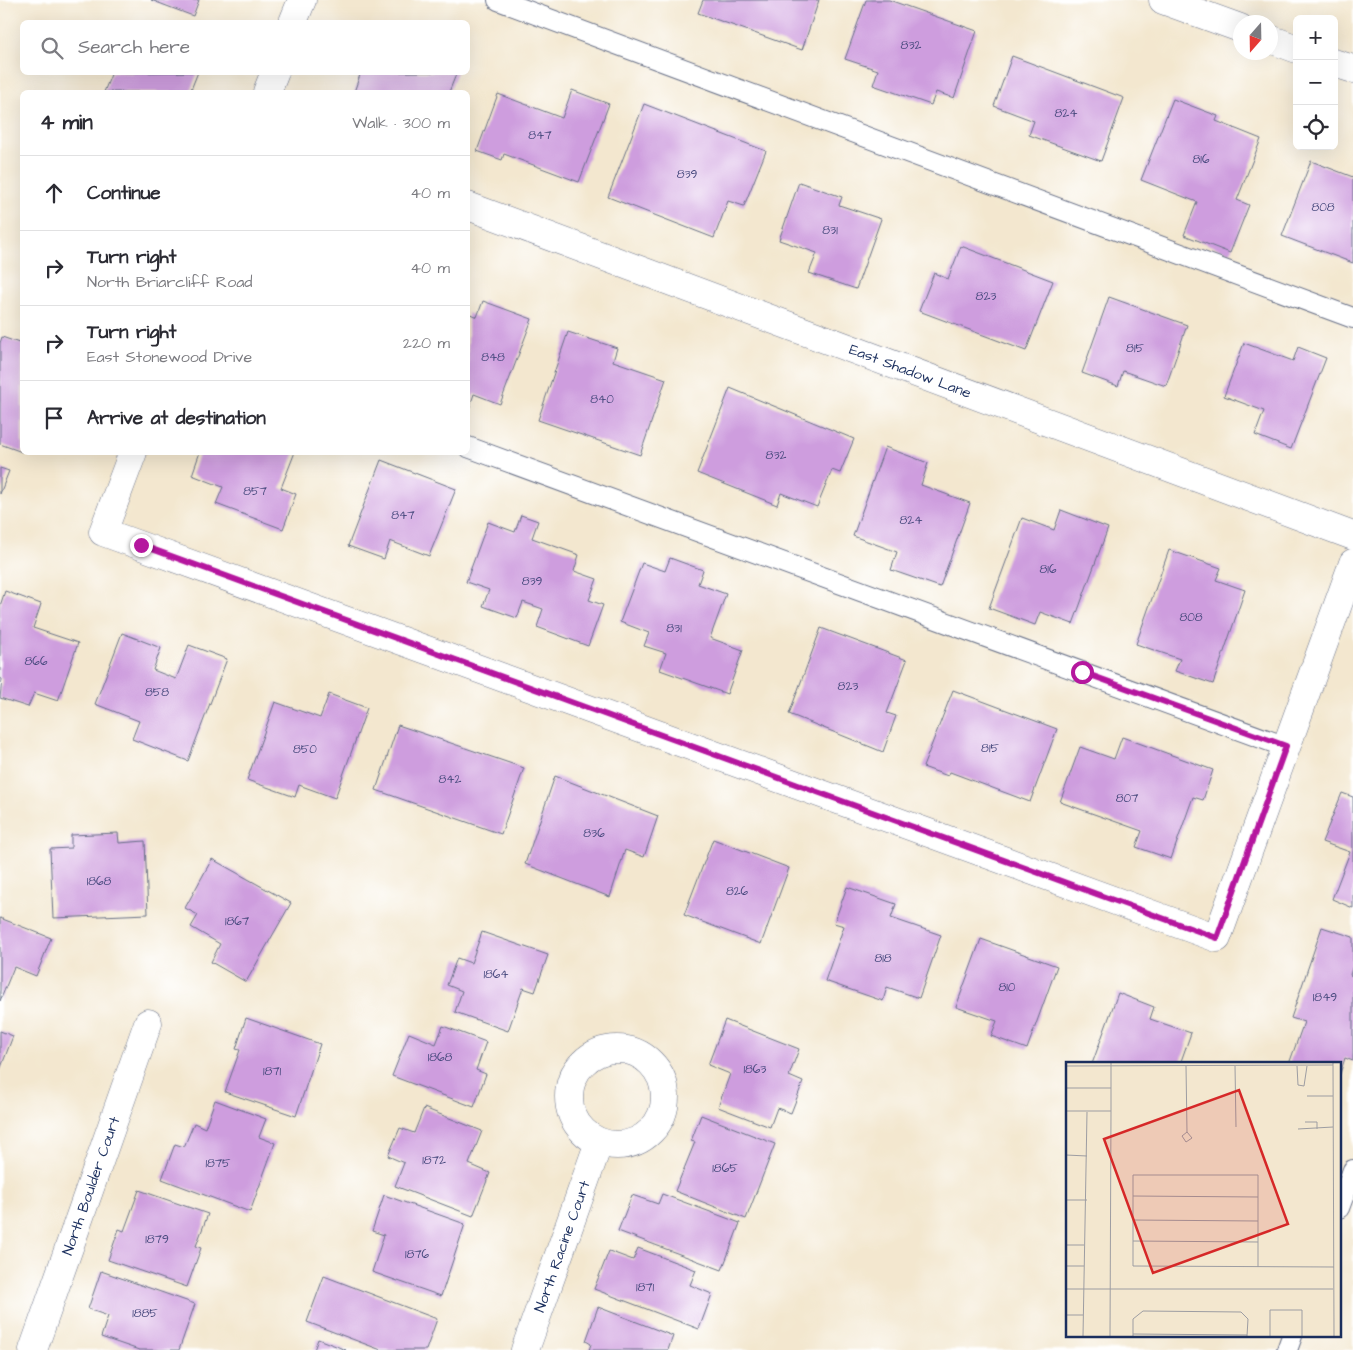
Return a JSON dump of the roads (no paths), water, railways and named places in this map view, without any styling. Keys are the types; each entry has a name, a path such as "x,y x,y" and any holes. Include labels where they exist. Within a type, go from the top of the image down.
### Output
{"street":[{"path":"294,20 302,0"},
{"path":"1163,0 1233,25"},
{"path":"1278,42 1293,48"},
{"path":"1338,64 1353,69"},
{"path":"268,90 274,75"},
{"name":"East Shadow Lane","path":"470,207 1353,536"},
{"path":"132,455 104,532 1217,938 1353,563"},
{"name":"North Boulder Court","path":"33,1350 148,1023"},
{"name":"North Racine Court","path":"525,1350 599,1142"}],"lane":[{"path":"498,0 1353,318"},
{"path":"470,448 1286,746"},
{"path":"1340,1205 1353,1170"},
{"path":"1287,1350 1291,1338"}]}
